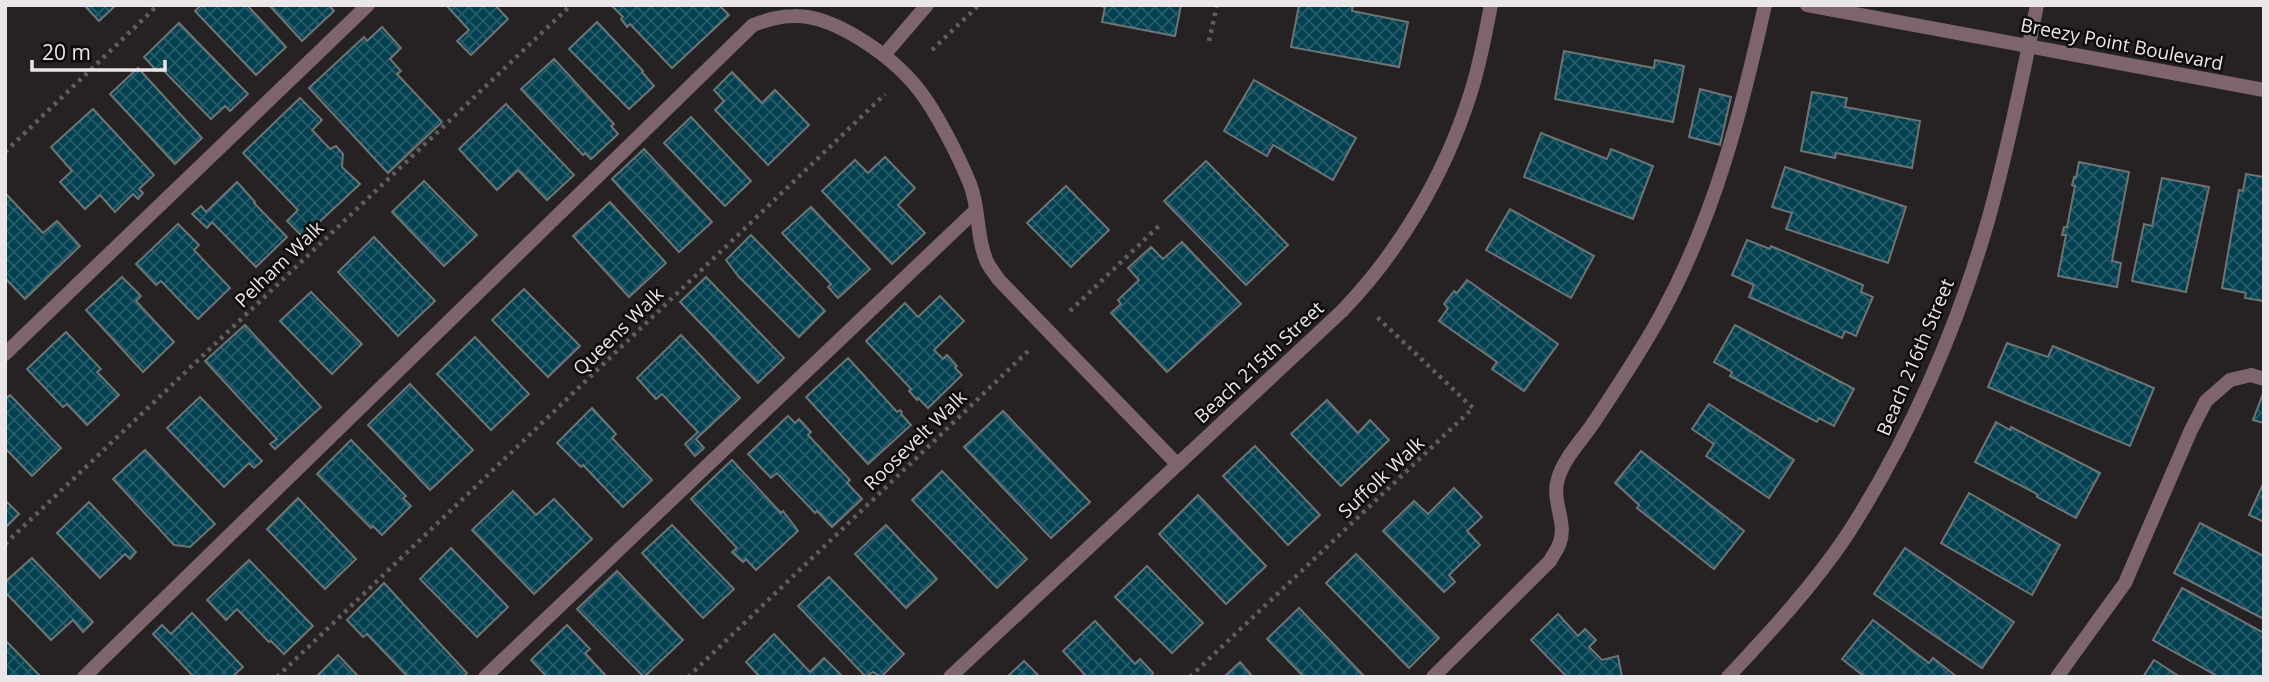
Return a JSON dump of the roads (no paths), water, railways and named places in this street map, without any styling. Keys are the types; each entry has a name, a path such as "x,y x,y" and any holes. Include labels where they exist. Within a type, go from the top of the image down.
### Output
{"street":[{"path":"5,354 368,5"},
{"path":"884,55 927,5"},
{"name":"Beach 215th Street","path":"950,677 1342,311 1378,270 1408,226 1443,163 1470,96 1491,5"},
{"path":"1433,677 1550,561 1561,541 1561,518 1556,496 1558,480 1623,379 1662,313 1689,259 1724,169 1743,103 1765,5"},
{"name":"Breezy Point Boulevard","path":"1807,5 2264,90"},
{"name":"Beach 216th Street","path":"1728,677 1779,621 1846,536 1906,431 1950,330 1975,263 2006,151 2037,5"},
{"path":"84,677 753,26 775,17 797,15 825,22 854,35 884,55 919,90 940,123 971,186 981,244 987,262 999,279 1177,464"},
{"path":"485,677 976,210"},
{"path":"2057,677 2126,583 2206,401 2230,380 2251,375 2264,379"}]}
